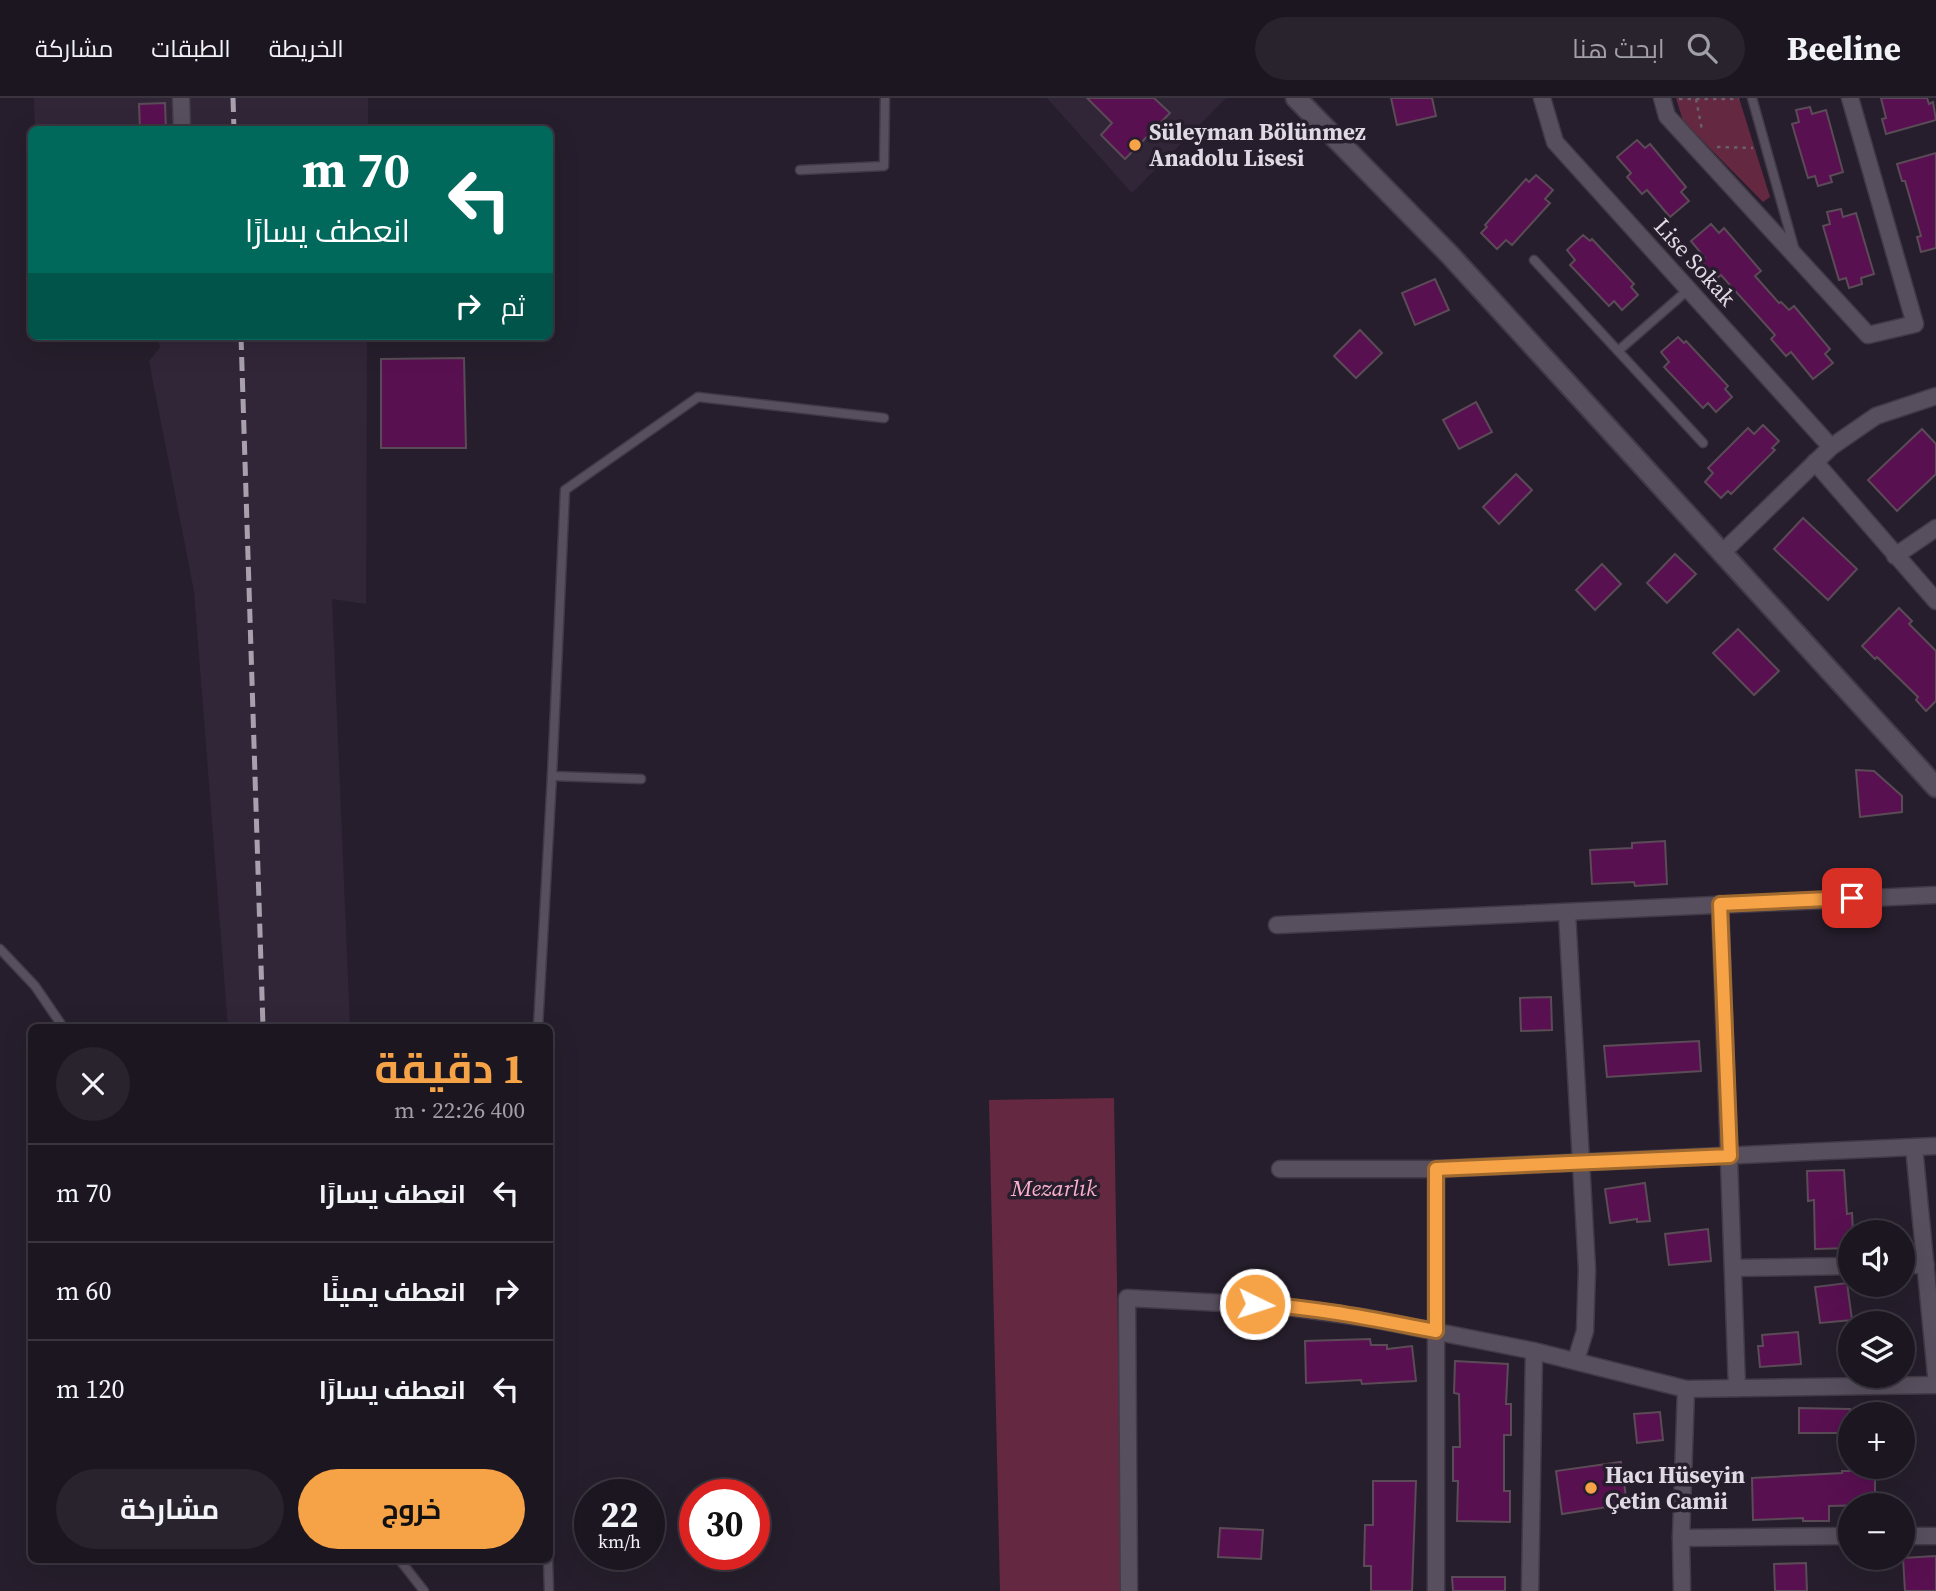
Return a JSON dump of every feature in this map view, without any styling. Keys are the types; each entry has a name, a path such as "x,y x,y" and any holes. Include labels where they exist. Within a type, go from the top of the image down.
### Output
{"street":[{"path":"181,98 182,126"},
{"path":"1296,98 1450,255 1936,787"},
{"name":"Lise Sokak","path":"1542,98 1555,142 1831,447"},
{"path":"1662,98 1667,116 1700,147 1868,335 1914,324 1850,98"},
{"path":"1721,554 1831,447 1876,416 1936,396"},
{"path":"1815,462 1936,601"},
{"path":"1895,556 1936,528"},
{"path":"1277,925 1936,895"},
{"path":"1720,904 1737,1388"},
{"path":"1567,913 1587,1269 1586,1331 1576,1360"},
{"path":"1280,1169 1436,1169 1582,1164 1936,1146"},
{"path":"1914,1147 1936,1375"},
{"path":"1436,1169 1436,1591"},
{"path":"1915,1265 1926,1265"},
{"path":"1733,1268 1838,1266"},
{"path":"1129,1591 1127,1298 1281,1306 1436,1331 1576,1360 1686,1389 1936,1385"},
{"path":"1530,1591 1534,1351"},
{"path":"1682,1591 1686,1389"},
{"path":"1681,1538 1838,1536"},
{"path":"1915,1536 1936,1536"}],"lane":[{"path":"800,170 884,166 885,98"},
{"path":"1752,99 1797,257"},
{"path":"1534,260 1703,443"},
{"path":"1618,351 1689,289"},
{"path":"538,1024 565,490 698,397 884,418"},
{"path":"552,776 641,779"},
{"path":"0,949 35,986 61,1024"},
{"path":"402,1563 424,1591"},
{"path":"548,1563 549,1591"}],"path":[{"path":"1662,98 1752,99"},
{"path":"1696,99 1700,147 1766,148"}],"shaded area":[{"path":"34,98 368,98 368,126 35,126"},
{"name":"Süleyman Bölünmez Anadolu Lisesi","path":"1047,98 1226,98 1132,193"},
{"path":"158,340 367,340 366,604 332,599 350,1024 228,1024 194,591 149,361 160,347"}],"green space":[{"path":"1676,98 1739,98 1770,197 1763,202 1683,121"},
{"name":"Mezarlık","path":"1114,1098 1122,1591 1000,1591 989,1100"}],"building":[{"path":"1087,98 1154,98 1170,113 1125,159 1101,135 1112,123"},
{"path":"1391,98 1432,98 1436,116 1397,125"},
{"path":"1881,98 1927,98 1929,104 1933,102 1936,120 1886,134 1882,119 1886,118"},
{"path":"165,103 166,126 140,126 139,104"},
{"path":"1810,107 1812,114 1826,110 1843,172 1830,176 1832,182 1818,186 1815,176 1808,178 1792,124 1799,122 1796,110"},
{"path":"1637,140 1645,148 1650,144 1686,187 1681,192 1689,201 1670,217 1647,190 1642,194 1627,177 1631,173 1617,157"},
{"path":"1936,153 1936,248 1921,252 1917,237 1921,236 1905,181 1902,181 1897,164"},
{"path":"1536,175 1553,190 1545,199 1550,203 1512,245 1506,240 1497,249 1481,233 1487,227 1485,225 1526,179 1529,182"},
{"path":"1841,209 1843,217 1856,213 1874,274 1861,278 1862,284 1849,288 1846,278 1839,280 1823,226 1830,224 1827,212"},
{"path":"1711,224 1719,233 1724,228 1761,271 1755,276 1779,303 1789,310 1794,306 1830,349 1825,354 1833,363 1813,379 1791,352 1786,356 1771,339 1775,335 1721,275 1716,279 1701,261 1705,258 1691,241"},
{"path":"1583,235 1590,241 1592,239 1634,284 1631,287 1638,295 1622,310 1614,301 1609,306 1570,265 1575,260 1567,250"},
{"path":"1435,279 1449,310 1415,325 1402,293"},
{"path":"1360,330 1382,353 1356,378 1334,356"},
{"path":"1678,337 1684,343 1686,341 1728,386 1725,389 1732,397 1716,412 1708,403 1703,408 1664,367 1669,362 1661,352"},
{"path":"464,358 466,448 381,448 381,359"},
{"path":"1476,402 1492,432 1459,449 1443,420"},
{"path":"1763,425 1779,441 1772,448 1775,450 1731,494 1728,491 1721,498 1705,482 1713,473 1708,468 1748,428 1754,434"},
{"path":"1922,429 1936,444 1936,474 1897,511 1868,480"},
{"path":"1516,474 1532,490 1499,524 1483,507"},
{"path":"1803,518 1857,569 1828,600 1774,549"},
{"path":"1675,554 1696,574 1667,603 1647,583"},
{"path":"1602,564 1621,584 1595,610 1576,590"},
{"path":"1899,608 1912,621 1909,624 1936,651 1936,701 1926,711 1916,700 1918,697 1862,646"},
{"path":"1738,629 1779,671 1754,695 1713,653"},
{"path":"1856,770 1874,771 1902,796 1902,812 1860,817"},
{"path":"1665,841 1667,884 1592,884 1590,850 1632,848 1632,843"},
{"path":"1551,997 1552,1030 1521,1031 1520,998"},
{"path":"1699,1041 1701,1071 1607,1077 1604,1046"},
{"path":"1844,1170 1847,1214 1852,1213 1852,1220 1838,1220 1838,1248 1815,1249 1814,1200 1808,1201 1807,1171"},
{"path":"1645,1183 1650,1221 1637,1222 1637,1219 1610,1223 1605,1189"},
{"path":"1708,1229 1711,1261 1669,1265 1665,1234"},
{"path":"1838,1284 1838,1297 1849,1297 1851,1311 1838,1311 1838,1321 1820,1323 1815,1287"},
{"path":"1798,1332 1801,1364 1760,1367 1758,1346 1763,1346 1762,1335"},
{"path":"1370,1339 1371,1345 1387,1345 1387,1349 1412,1346 1416,1381 1306,1383 1305,1341"},
{"path":"1455,1361 1508,1364 1506,1404 1511,1404 1511,1435 1504,1435 1504,1491 1510,1491 1510,1522 1457,1521 1458,1481 1453,1481 1453,1447 1460,1447 1459,1394 1454,1393"},
{"path":"1799,1408 1838,1409 1838,1433 1799,1433"},
{"path":"1660,1412 1663,1440 1637,1443 1634,1414"},
{"name":"Hacı Hüseyin Çetin Camii","path":"1621,1462 1627,1504 1562,1514 1556,1471"},
{"path":"1838,1473 1838,1479 1875,1479 1875,1493 1838,1493 1838,1506 1829,1506 1829,1521 1803,1521 1803,1518 1753,1520 1752,1478"},
{"path":"1373,1481 1416,1481 1412,1591 1371,1591 1371,1566 1364,1566 1365,1525 1373,1525"},
{"path":"1220,1528 1263,1530 1261,1559 1218,1557"},
{"path":"1936,1556 1936,1591 1905,1591 1904,1570 1915,1570 1915,1557"},
{"path":"1806,1563 1807,1591 1775,1591 1774,1564"},
{"path":"1452,1577 1505,1577 1505,1591 1453,1591"}],"railway":[{"path":"233,98 234,126"},
{"path":"241,340 263,1024"}],"place":[{"name":"Süleyman Bölünmez Anadolu Lisesi","path":"1135,145"},
{"name":"Hacı Hüseyin Çetin Camii","path":"1591,1488"}],"route":[{"path":"1255,1304 1367,1318 1436,1331 1436,1169 1730,1156 1720,904 1852,898"}]}
